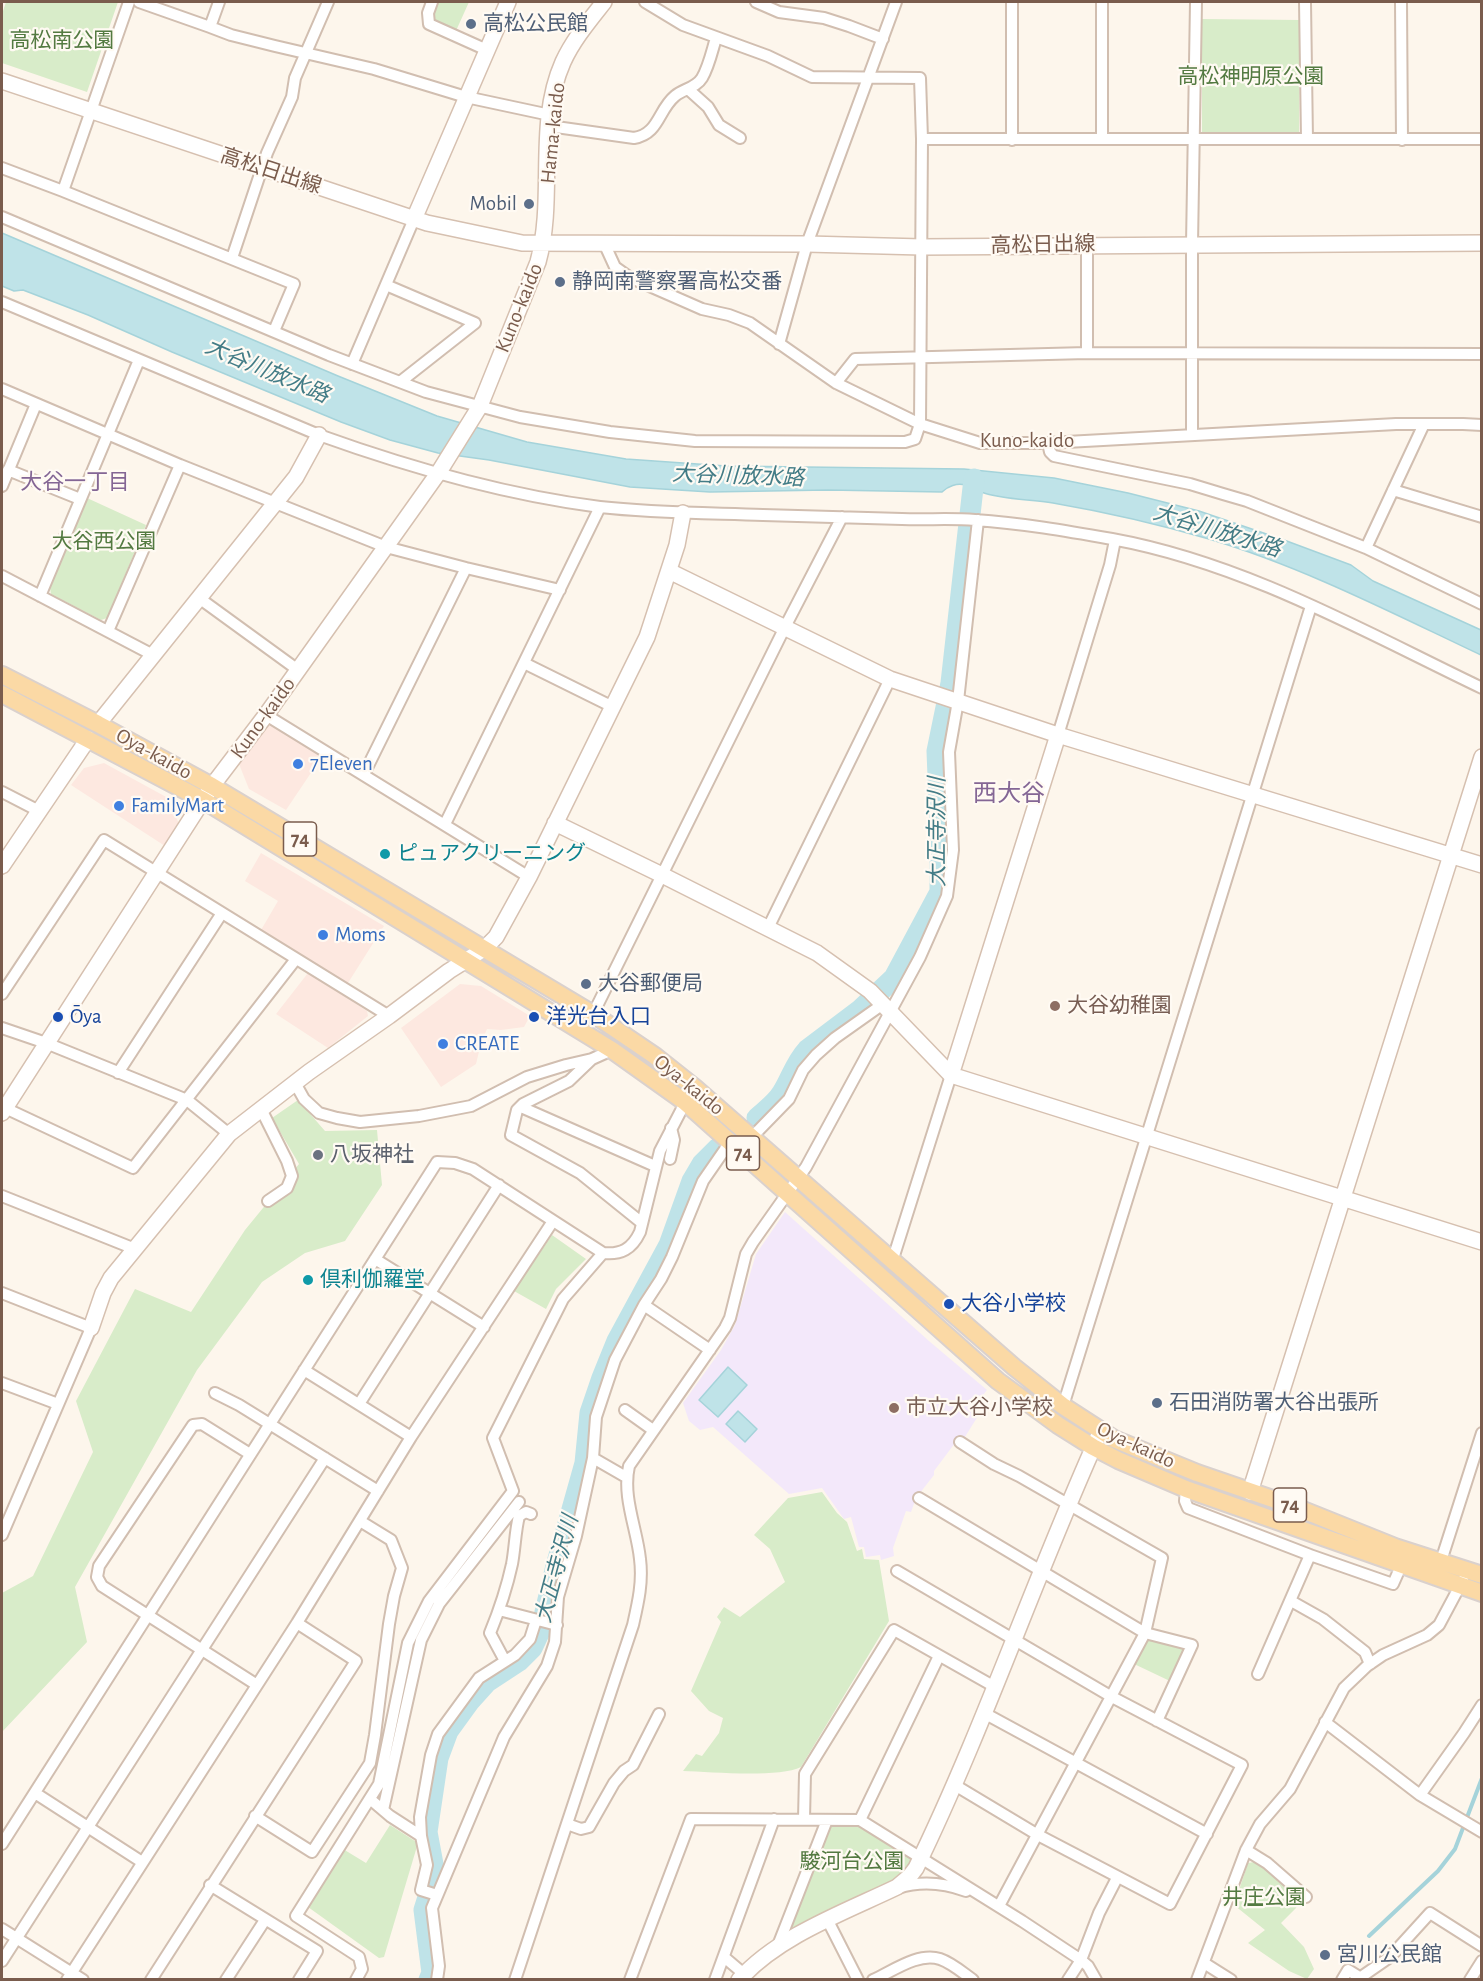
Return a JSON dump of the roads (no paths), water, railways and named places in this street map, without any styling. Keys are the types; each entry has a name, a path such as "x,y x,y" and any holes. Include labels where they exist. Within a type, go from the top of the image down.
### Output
{"main road":[{"name":"Oya-kaido","path":"2,675 98,724 466,961 612,1050 685,1102 949,1339 998,1381 1058,1425 1096,1439 1113,1439 1197,1473 1293,1506 1395,1547 1441,1561 1470,1577 1482,1593"},
{"name":"Oya-kaido","path":"2,694 88,739 207,793 484,949 593,1014 655,1056 752,1137 1005,1361 1063,1406 1118,1460 1186,1489 1401,1566 1470,1577"}],"street":[{"path":"63,191 129,2"},
{"path":"139,2 231,35 374,69 550,120 634,138 651,132 675,95 701,80 717,38"},
{"path":"210,27 219,2"},
{"path":"232,258 267,153 292,97 295,78 328,2"},
{"path":"432,2 428,13 429,24 487,50"},
{"path":"352,364 508,2"},
{"name":"Hama-kaido","path":"544,242 553,96 563,63 583,28 604,2"},
{"path":"2,217 352,364 426,392 520,417 664,439 696,441 904,442 915,439 920,424 922,139 920,78 812,77 768,56 683,25 645,2"},
{"path":"756,2 779,12 824,18 883,39"},
{"path":"779,344 807,243 896,2"},
{"path":"1012,2 1012,140"},
{"path":"1102,2 1102,139"},
{"path":"1192,434 1196,2"},
{"path":"1305,2 1307,139"},
{"path":"1401,2 1401,140"},
{"name":"高松日出線","path":"2,81 414,219 522,243 544,242"},
{"path":"688,89 708,107 719,125 740,138"},
{"path":"922,139 1482,139"},
{"path":"2,168 294,284 274,331"},
{"name":"Kuno-kaido","path":"3,1110 207,793 266,715 439,472 480,406 544,242 604,243 615,267 629,277 702,309 750,323 836,383 920,424 980,443 1048,443 1424,424 1482,425"},
{"name":"高松日出線","path":"604,243 807,243 922,247 1482,243"},
{"path":"1087,245 1087,353"},
{"path":"386,285 475,323 400,382"},
{"path":"2,302 319,435 371,454 511,491 600,507 683,513 973,520 1115,540 1166,552 1233,573 1311,606 1482,688"},
{"path":"836,383 855,359 1087,353 1482,354"},
{"path":"40,596 139,360"},
{"path":"2,389 107,435 386,547 560,590"},
{"path":"2,486 36,405"},
{"path":"1366,548 1424,424"},
{"path":"98,724 275,503 302,467 319,435"},
{"path":"1048,443 1050,452 1054,456 1190,484 1278,513 1366,548 1482,604"},
{"path":"108,631 180,465"},
{"path":"8,470 80,499"},
{"path":"1393,490 1482,518"},
{"path":"445,824 600,507"},
{"path":"2,1535 111,1278 229,1134 449,971 484,949 496,937 529,877 647,638 677,544 683,513"},
{"path":"593,1014 784,627 842,517"},
{"path":"752,1137 789,1099 803,1070 816,1055 881,1001 920,957 947,896 953,850 949,752 951,699 973,520"},
{"path":"892,1262 1058,735 1110,565 1115,540"},
{"path":"364,774 466,568"},
{"path":"669,571 890,680 1058,735 1482,865"},
{"path":"2,576 153,655"},
{"path":"199,598 298,670"},
{"path":"1063,1406 1311,606"},
{"path":"524,663 613,707"},
{"path":"768,928 890,680"},
{"path":"266,715 529,877"},
{"path":"2,866 88,739"},
{"path":"1250,1492 1482,757"},
{"path":"2,792 39,811"},
{"path":"555,823 662,874 817,953 881,1001 951,1075 1482,1242"},
{"path":"2,994 104,840 389,1016"},
{"path":"118,1073 222,913"},
{"path":"3,1110 133,1168 296,958"},
{"path":"515,1980 633,1625 642,1587 640,1560 628,1499 626,1477 629,1466 730,1318 746,1254 800,1179 881,1001"},
{"path":"2,1028 46,1043 187,1100 229,1134"},
{"path":"295,1083 304,1099 319,1113 337,1118 360,1122 419,1116 471,1106 527,1077 592,1059 612,1050"},
{"path":"592,1059 569,1081 523,1104 517,1110 511,1135 580,1173 642,1223"},
{"path":"2,1845 437,1162 455,1163 473,1169 603,1253 614,1254 626,1250 635,1242 660,1151 694,1087"},
{"path":"521,1107 655,1167"},
{"path":"261,1109 292,1176 287,1188 268,1201"},
{"path":"670,1159 674,1140 671,1128"},
{"path":"433,1887 504,1737 547,1666 555,1642 558,1598 576,1536 592,1458 596,1417 615,1360 672,1257 703,1181 730,1142"},
{"path":"359,1404 499,1185"},
{"path":"2,1196 135,1249"},
{"path":"69,1976 297,1623 411,1437 554,1221"},
{"path":"356,1980 362,1969 359,1957 296,1916 379,1784 408,1643 429,1601 513,1491 493,1438 563,1299 603,1253"},
{"path":"375,1259 484,1327"},
{"path":"2,1293 91,1328"},
{"path":"644,1305 710,1350"},
{"path":"304,1370 411,1437"},
{"path":"2,1383 58,1404"},
{"path":"215,1393 378,1491"},
{"path":"625,1410 653,1430"},
{"path":"250,1454 202,1424 193,1425 99,1566 97,1577 102,1586 257,1685"},
{"path":"1441,1561 1482,1433"},
{"path":"724,1957 742,1977 803,1932 897,1887 910,1876 921,1859 984,1713 1096,1439"},
{"path":"960,1442 1162,1558 1145,1633 999,1906"},
{"path":"2,1960 325,1458"},
{"path":"592,1458 626,1477"},
{"path":"1186,1489 1185,1501 1188,1508 1310,1555 1393,1584 1401,1566"},
{"path":"919,1498 1145,1633 1192,1645 1156,1721"},
{"path":"383,1810 421,1640 439,1604 519,1502"},
{"path":"505,1661 490,1633 512,1564 519,1516 526,1512 531,1514"},
{"path":"255,1816 312,1852 370,1763 389,1624 402,1569 391,1540 360,1521"},
{"path":"1258,1674 1310,1555"},
{"path":"897,1571 1112,1697 1242,1765 1170,1904 1038,1835 953,1784"},
{"path":"1197,1980 1246,1850 1260,1824 1290,1789 1344,1688 1353,1677 1383,1655 1427,1635 1439,1625 1470,1577"},
{"path":"1291,1601 1323,1619 1365,1652 1370,1664"},
{"path":"499,1610 555,1625"},
{"path":"437,1980 439,1966 432,1908 433,1887 421,1836 420,1817 432,1755 438,1734 479,1678 515,1655 530,1639 537,1620"},
{"path":"151,1980 356,1661 297,1623"},
{"path":"804,1819 805,1774 894,1630 994,1687"},
{"path":"860,1820 939,1656"},
{"path":"1420,1795 1482,1705"},
{"path":"984,1713 1207,1834"},
{"path":"567,1824 581,1829 590,1827 614,1783 624,1771 633,1765 659,1714"},
{"path":"1325,1722 1420,1795 1477,1829"},
{"path":"35,1793 142,1862"},
{"path":"370,1799 421,1836"},
{"path":"630,1980 691,1819 860,1820 1081,1960 1088,1966 1096,1980"},
{"path":"715,1980 774,1819"},
{"path":"776,1950 827,1820"},
{"path":"1246,1850 1267,1863 1306,1897"},
{"path":"1068,1980 1081,1960 1099,1913 1117,1878"},
{"path":"887,1892 912,1884 945,1885 968,1892 999,1906"},
{"path":"210,1886 317,1951 299,1980"},
{"path":"1342,1980 1348,1970 1363,1978 1389,1957 1430,1913 1482,1946"},
{"path":"226,1980 265,1920"},
{"path":"828,1921 858,1980"},
{"path":"2,1929 69,1976 83,1980"},
{"path":"873,1980 914,1961 927,1958 941,1960 973,1980"},
{"path":"1470,1980 1482,1961"},
{"path":"1204,1964 1231,1980"}],"water":[{"name":"大谷川放水路","path":"2,233 437,416 527,442 626,459 726,466 964,469 1054,478 1199,511 1351,565 1373,581 1481,630 1481,655 1279,563 1209,539 1092,510 998,497 981,492 975,496 970,495 965,485 959,484 942,492 828,490 710,492 630,487 489,460 438,453 390,440 341,422 88,315 23,290 14,291 2,286"},
{"path":"728,1367 747,1385 718,1417 699,1400"},
{"path":"738,1411 757,1429 745,1442 726,1424"}],"waterway":[{"name":"大正寺沢川","path":"757,1118 780,1097 799,1060 807,1050 860,1010 894,978 940,892 937,751 951,683 974,479"},
{"name":"大正寺沢川","path":"429,1980 432,1973 424,1910 435,1875 427,1832 438,1758 448,1731 469,1702 487,1682 519,1661 532,1648 541,1629 585,1463 590,1413 602,1378 617,1341 669,1245 692,1181 702,1164 718,1148"},
{"path":"1369,1936 1438,1871 1455,1849 1482,1778"}],"place":[{"name":"高松公民館","path":"471,24"},
{"name":"Mobil","path":"529,204"},
{"name":"静岡南警察署高松交番","path":"560,282"},
{"name":"7Eleven","path":"298,764"},
{"name":"FamilyMart","path":"119,806"},
{"name":"ピュアクリーニング","path":"385,854"},
{"name":"Moms","path":"323,935"},
{"name":"大谷郵便局","path":"586,984"},
{"name":"大谷幼稚園","path":"1055,1006"},
{"name":"Ōya","path":"58,1017"},
{"name":"洋光台入口","path":"534,1017"},
{"name":"CREATE","path":"443,1044"},
{"name":"八坂神社","path":"318,1155"},
{"name":"倶利伽羅堂","path":"308,1280"},
{"name":"大谷小学校","path":"949,1304"},
{"name":"石田消防署大谷出張所","path":"1157,1403"},
{"name":"市立大谷小学校","path":"894,1408"},
{"name":"宮川公民館","path":"1325,1955"}],"district":[{"name":"大谷一丁目","path":"75,482"},
{"name":"西大谷","path":"1009,794"}],"park label":[{"name":"高松南公園","path":"62,41"},
{"name":"高松神明原公園","path":"1251,77"},
{"name":"大谷西公園","path":"104,542"},
{"name":"駿河台公園","path":"852,1862"},
{"name":"井庄公園","path":"1264,1898"}]}
